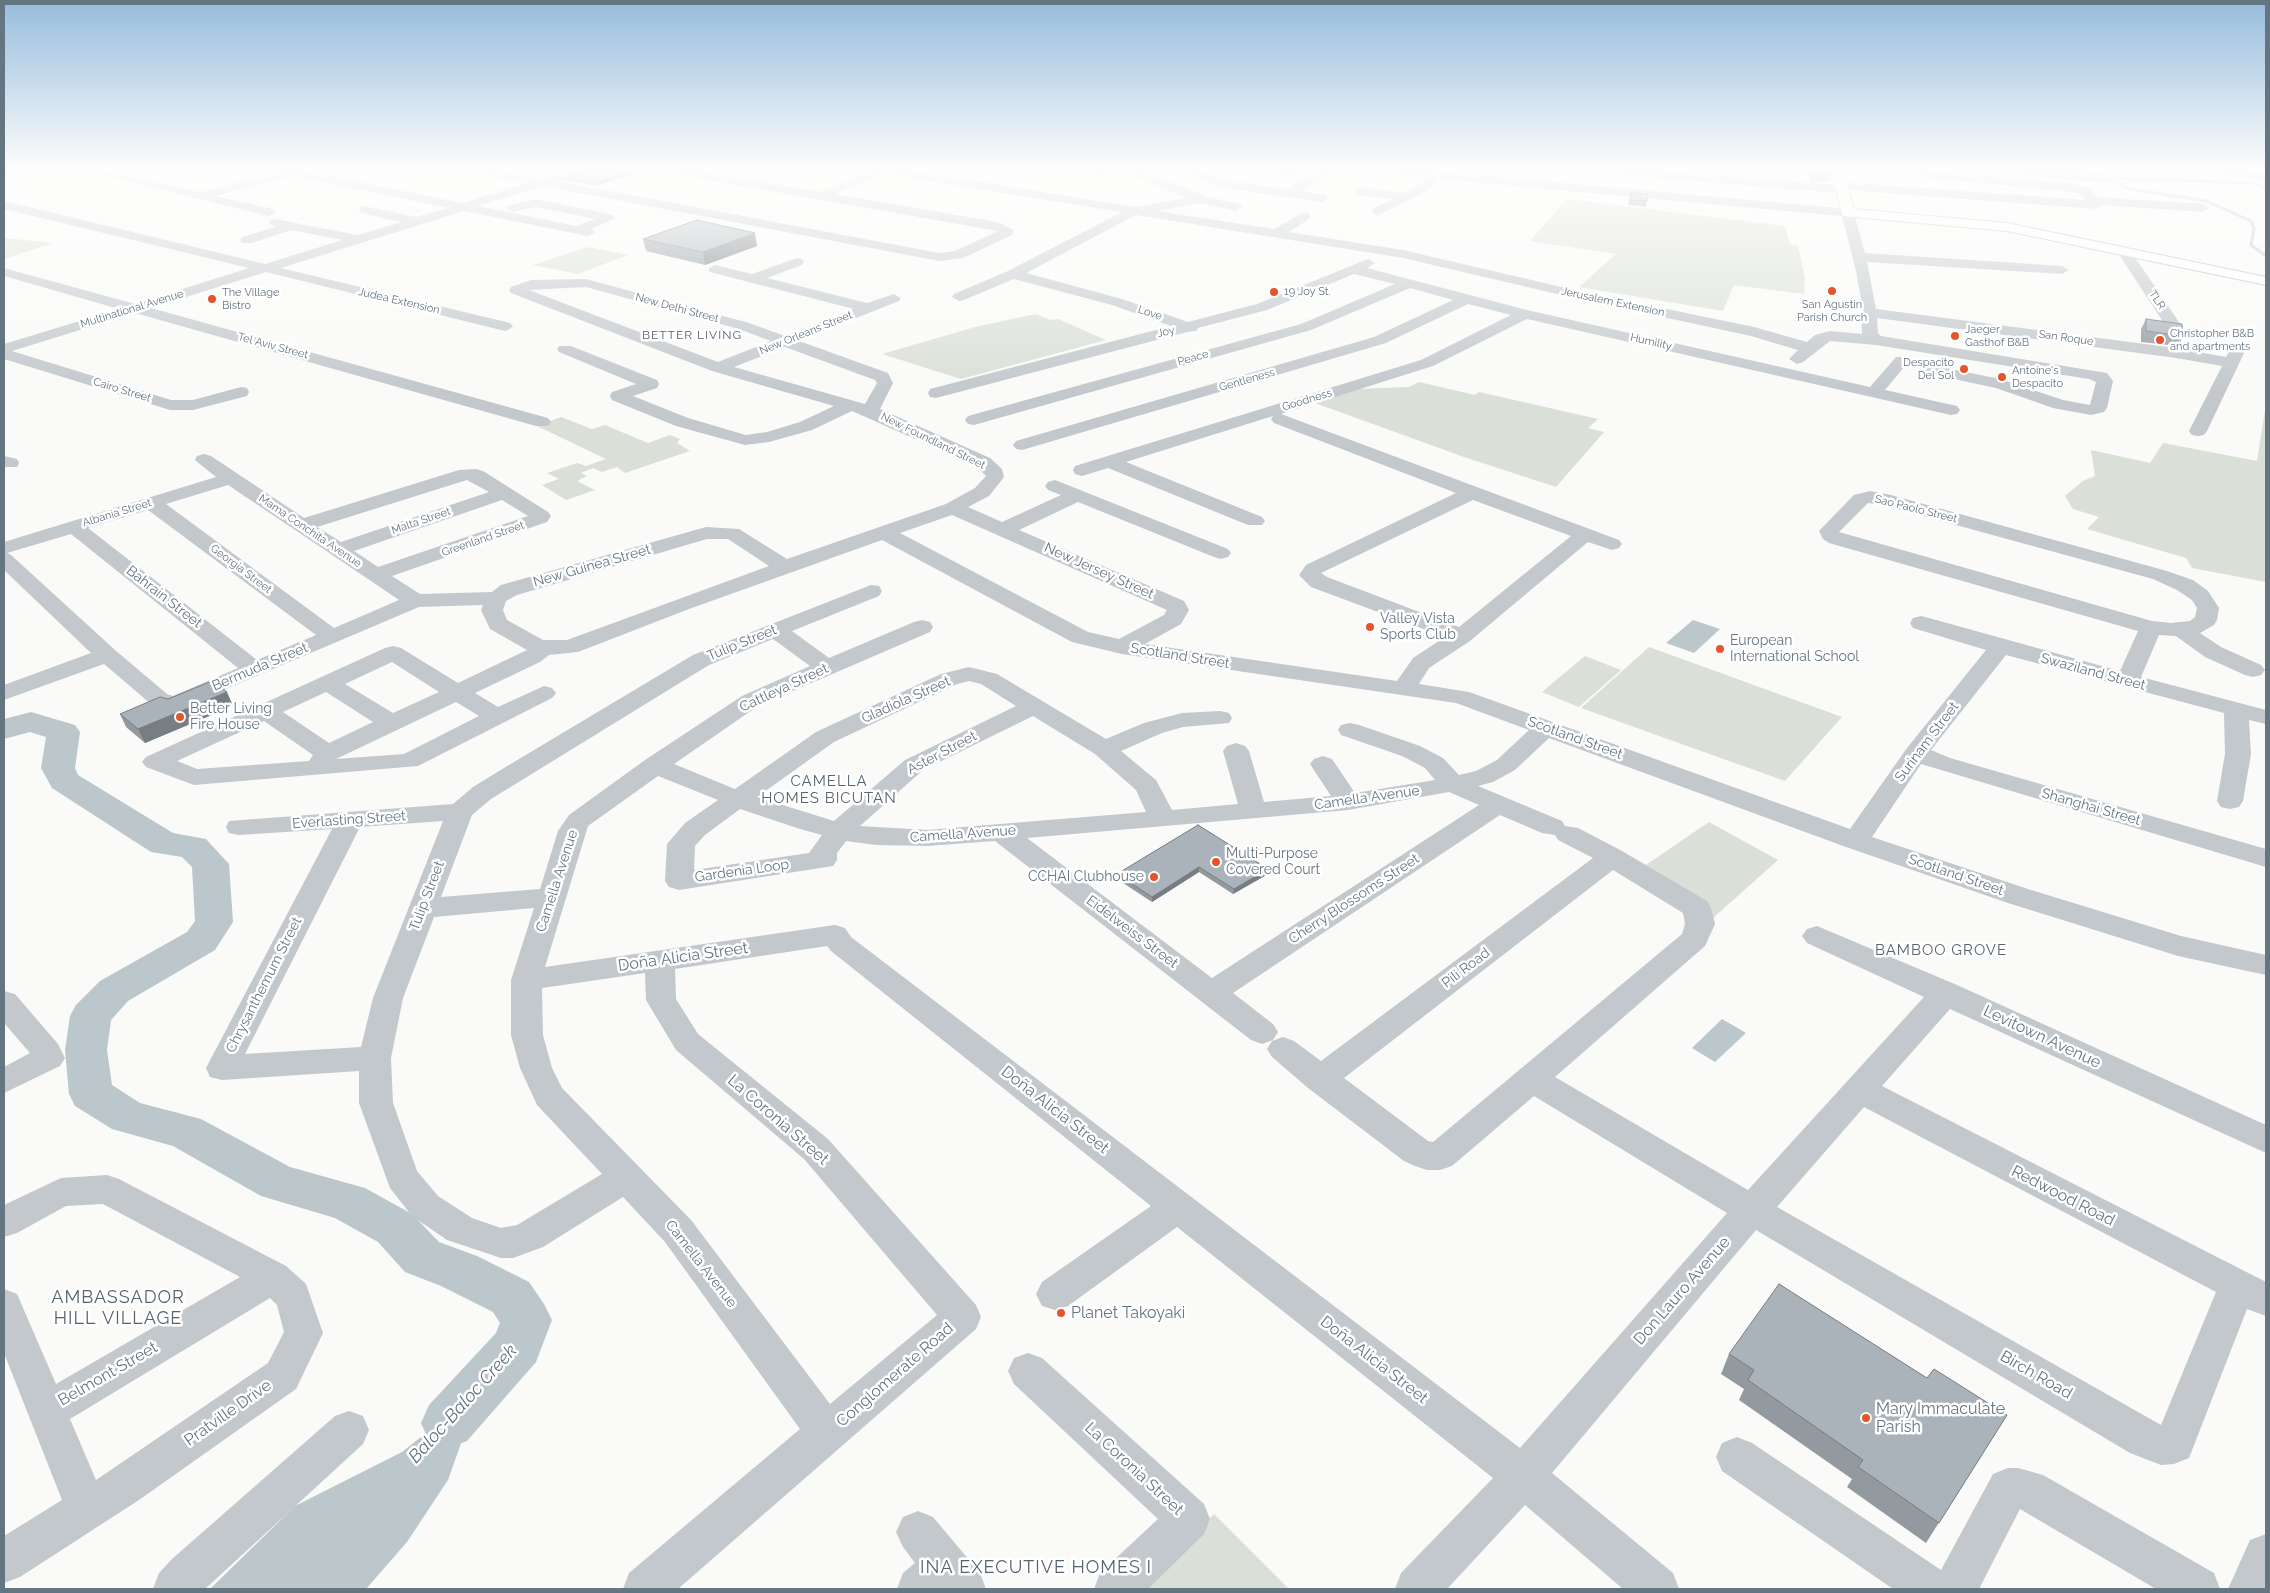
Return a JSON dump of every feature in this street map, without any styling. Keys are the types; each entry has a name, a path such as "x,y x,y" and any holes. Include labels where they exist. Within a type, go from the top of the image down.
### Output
{"main road":[{"path":"2094,244 2266,281"}],"street":[{"path":"163,244 263,269"},
{"name":"Multinational Avenue","path":"4,348 343,244"},
{"path":"878,244 947,257 958,255 981,244"},
{"path":"959,297 1014,274 1070,244"},
{"name":"Jerusalem Extension","path":"1338,244 1390,253 1754,332 1809,348"},
{"path":"1857,244 1870,313 1870,334 1876,340"},
{"name":"TLR","path":"2123,250 2173,325"},
{"name":"Joy","path":"936,393 1262,306 1390,253"},
{"path":"1860,257 2062,270"},
{"path":"754,278 797,262"},
{"name":"Judea Extension","path":"263,269 505,326"},
{"path":"715,269 868,308"},
{"name":"Humility","path":"1353,269 1525,314 1951,410"},
{"name":"Tel Aviv Street","path":"4,272 542,422"},
{"name":"Love","path":"1014,274 1117,302 1189,327 1335,392"},
{"name":"New Delhi Street","path":"516,290 521,286 531,284 586,283 744,326 882,377 885,383 870,411"},
{"name":"Peace","path":"974,420 1321,322 1408,284"},
{"name":"New Foundland Street","path":"516,290 718,368 870,411 982,462 995,473 994,480 982,492 953,508 785,567 570,647 543,648"},
{"name":"New Orleans Street","path":"718,368 894,298"},
{"name":"Gentleness","path":"1022,445 1380,340 1466,299"},
{"name":"San Roque","path":"1870,313 2166,352 2235,356 2198,431"},
{"name":"Goodness","path":"1082,470 1426,363 1525,314"},
{"path":"1785,372 1809,348 1826,336 1876,340 2101,377 2105,381 2098,408 2090,410 2059,404 2000,384 1927,369"},
{"path":"580,344 565,349 651,384 618,396 682,422 737,439 769,437 806,426 851,405"},
{"name":"Cairo Street","path":"4,354 170,405 193,405 241,392"},
{"path":"1875,392 1902,360"},
{"path":"1280,419 1472,493 1612,544"},
{"name":"Mama Conchita Avenue","path":"204,460 415,601"},
{"path":"1109,462 1255,521"},
{"name":"Greenland Street","path":"302,525 461,474 476,475 539,514 540,518 376,575"},
{"name":"Albania Street","path":"4,548 231,478"},
{"path":"1055,486 1221,553"},
{"name":"Malta Street","path":"338,550 504,493"},
{"path":"1462,636 1319,582 1310,575 1313,569 1472,493"},
{"path":"1004,529 1078,495"},
{"name":"Sao Paolo Street","path":"1876,498 2160,575 2185,585 2200,596 2208,608 2206,620 2196,627 2180,629 2151,628 1836,539 1830,535 1829,531 1861,499 1876,498"},
{"name":"Georgia Street","path":"150,502 331,636"},
{"name":"New Jersey Street","path":"953,508 1176,606 1178,610 1173,619 1122,646"},
{"name":"Bahrain Street","path":"73,526 254,669"},
{"name":"New Guinea Street","path":"497,598 509,590 604,561 714,532 732,533 785,567"},
{"name":"Scotland Street","path":"884,533 1069,633 1092,641 1462,697 1856,841 2018,896 2178,946 2266,965"},
{"path":"1405,689 1415,669 1421,663 1462,636 1585,534"},
{"name":"Bermuda Street","path":"4,559 107,655 159,699 174,704 415,601"},
{"name":"Tulip Street","path":"626,1177 522,1240 501,1242 460,1229 425,1206 402,1178 376,1103 375,1058 388,998 460,812 482,793 513,773 701,660 871,591"},
{"path":"415,601 497,598 492,610 498,624 532,644 543,648"},
{"name":"Swaziland Street","path":"1922,623 2127,681 2266,717"},
{"name":"Cattleya Street","path":"654,765 715,722 750,701 922,627"},
{"path":"2127,681 2151,628"},
{"path":"774,629 826,667"},
{"path":"2180,629 2213,652 2253,670"},
{"name":"Surinam Street","path":"1856,841 1916,753 2001,646"},
{"path":"322,760 392,723 532,657 543,648"},
{"path":"497,717 393,653 155,762 194,777 322,760 409,761 544,694"},
{"path":"8,686 107,655"},
{"name":"Gladiola Street","path":"737,799 825,737 959,676 969,674 989,679 1104,749 1147,786 1162,819"},
{"path":"328,683 392,723"},
{"name":"Aster Street","path":"839,831 892,782 914,765 1032,706"},
{"path":"2230,801 2238,754 2236,709"},
{"path":"266,711 322,760"},
{"path":"1104,749 1153,728 1182,720 1220,718"},
{"name":"Camella Avenue","path":"828,1434 678,1231 549,1096 536,1068 527,1035 526,980 572,831 578,821 654,765 737,799 839,831 876,837 927,838 1348,802 1454,785 1484,777 1505,766 1544,728"},
{"path":"1350,730 1424,757 1434,763 1454,785 1560,831 1612,857 1697,908 1700,924 1694,939 1532,1080 1754,1210"},
{"path":"1236,751 1253,811"},
{"name":"Shanghai Street","path":"1916,753 1941,763 2266,858"},
{"path":"1323,764 1348,802"},
{"name":"Gardenia Loop","path":"737,799 694,829 681,844 679,880 823,860 823,852 839,831"},
{"name":"Cherry Blossoms Street","path":"1211,993 1497,805"},
{"name":"Everlasting Street","path":"239,827 460,812"},
{"name":"Chrysanthemum Street","path":"350,820 222,1068 375,1058"},
{"name":"Eidelweiss Street","path":"1001,832 1416,1151 1427,1156 1440,1156 1532,1080"},
{"name":"Pili Road","path":"1320,1079 1612,857"},
{"path":"423,908 551,897"},
{"name":"Doña Alicia Street","path":"526,980 835,935 841,944 1523,1476 1657,1589"},
{"name":"Levitown Avenue","path":"1817,936 2266,1140"},
{"name":"La Coronia Street","path":"660,960 661,1000 687,1042 816,1149 962,1317"},
{"name":"Don Lauro Avenue","path":"1417,1589 1523,1476 1720,1246 1946,993"},
{"path":"4,1002 47,1052 49,1058 4,1081"},
{"name":"Redwood Road","path":"1860,1090 2252,1293"},
{"name":"Pratville Drive","path":"4,1222 62,1192 107,1189 273,1278 293,1296 304,1333 282,1376 124,1486 4,1561"},
{"path":"1055,1294 1178,1206"},
{"name":"Birch Road","path":"1754,1210 2145,1439 2161,1445 2174,1444 2252,1293"},
{"name":"Belmont Street","path":"47,1411 273,1278"},
{"path":"4,1306 87,1509"},
{"name":"Conglomerate Road","path":"828,1434 962,1317"},
{"name":"La Coronia Street","path":"1028,1371 1189,1519 1116,1589"},
{"path":"175,1589 188,1575 349,1430"},
{"path":"645,1589 828,1434"},
{"path":"1737,1457 1931,1589"},
{"path":"1955,1589 2008,1489 2018,1488 2028,1490 2198,1589"},
{"path":"918,1532 943,1582"},
{"path":"2250,1589 2266,1556"}],"shaded area":[{"path":"4,244 49,244 4,259"},
{"path":"1552,244 1790,244 1798,246 1805,278 1804,294 1734,285 1723,311 1579,287 1616,254"},
{"path":"588,247 628,255 578,274 533,265"},
{"path":"1036,314 1050,320 1058,319 1106,340 961,379 882,354 975,327"},
{"path":"1419,382 1475,395 1479,392 1598,419 1588,428 1604,432 1556,487 1464,457 1315,403 1356,389 1409,387"},
{"path":"2266,404 2266,582 2192,568 2186,558 2087,529 2099,517 2073,509 2065,496 2083,481 2095,476 2091,450 2150,463 2163,443 2257,461"},
{"path":"561,417 592,429 605,425 648,443 670,435 680,439 677,443 690,451 625,473 617,467 602,472 593,468 581,473 587,476 577,481 595,490 566,500 542,485 559,479 547,473 577,463 586,466 606,459 537,426"},
{"path":"1649,647 1842,717 1785,781 1581,708"},
{"path":"1585,656 1621,670 1579,707 1542,692"},
{"path":"1709,822 1778,860 1713,918 1646,865"},
{"path":"1214,1514 1289,1589 1137,1589"}],"water":[{"path":"1693,620 1720,629 1694,653 1666,643"},
{"path":"1722,1019 1746,1033 1715,1062 1692,1048"},
{"path":"480,1390 448,1480 407,1542 366,1589 210,1589 295,1506 402,1452"}],"building":[{"path":"668,244 724,244 703,252"},
{"path":"2146,319 2182,324 2183,336 2146,331"},
{"path":"212,681 227,692 138,729 120,714 160,697 168,699"},
{"path":"1198,825 1268,869 1234,889 1199,867 1152,897 1117,874"},
{"name":"Mary Immaculate Parish","path":"1779,1284 1927,1378 1934,1369 2007,1415 1939,1523 1858,1467 1863,1460 1748,1380 1754,1370 1729,1354"}],"waterway":[{"path":"2251,244 2266,256"},
{"name":"Baloc-Baloc Creek","path":"4,729 31,722 63,732 58,768 64,781 164,844 193,847 210,864 214,922 201,941 114,991 91,1016 86,1050 91,1094 128,1117 185,1131 278,1183 348,1202 395,1228 422,1257 459,1271 511,1297 526,1320 518,1346 448,1423"}],"place":[{"name":"San Agustin Parish Church","path":"1832,291"},
{"name":"19 Joy St.","path":"1274,292"},
{"name":"The Village Bistro","path":"212,299"},
{"name":"Jaeger Gasthof B&B","path":"1955,336"},
{"name":"Christopher B&B and apartments","path":"2160,340"},
{"name":"Despacito Del Sol","path":"1964,369"},
{"name":"Antoine's Despacito","path":"2002,377"},
{"name":"Valley Vista Sports Club","path":"1370,627"},
{"name":"European International School","path":"1720,649"},
{"name":"Better Living Fire House","path":"180,717"},
{"name":"Multi-Purpose Covered Court","path":"1216,862"},
{"name":"CCHAI Clubhouse","path":"1154,877"},
{"name":"Planet Takoyaki","path":"1061,1313"},
{"name":"Mary Immaculate Parish","path":"1866,1418"}],"district":[{"name":"BETTER LIVING","path":"692,335"},
{"name":"CAMELLA HOMES BICUTAN","path":"829,790"},
{"name":"BAMBOO GROVE","path":"1941,950"},
{"name":"AMBASSADOR HILL VILLAGE","path":"118,1308"},
{"name":"INA EXECUTIVE HOMES I","path":"1036,1568"}]}
